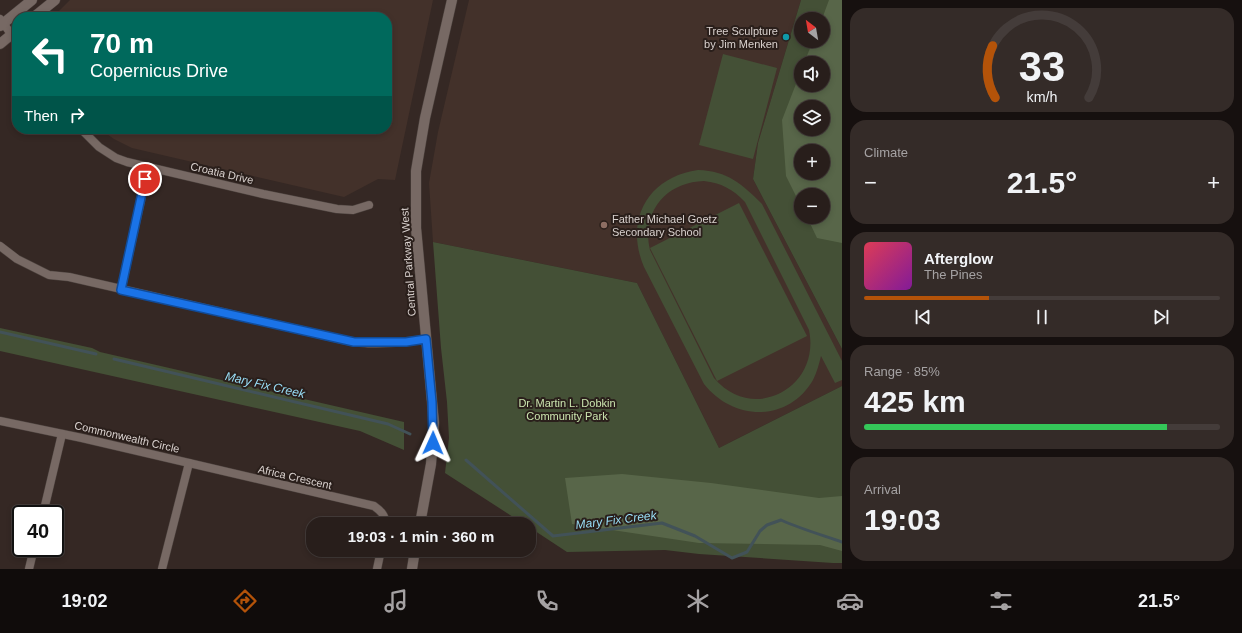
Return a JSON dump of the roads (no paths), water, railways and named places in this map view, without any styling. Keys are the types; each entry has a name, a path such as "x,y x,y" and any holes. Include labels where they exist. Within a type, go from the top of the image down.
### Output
{"street":[{"path":"15,12 32,0"},
{"path":"40,12 55,0"},
{"name":"Central Parkway West","path":"422,517 428,487 433,443 432,402 416,228 416,171 425,118 452,0"},
{"path":"12,14 1,22 12,33"},
{"path":"0,44 12,38"},
{"name":"Croatia Drive","path":"86,134 99,147 116,158 148,168 337,209 353,210 369,205"},
{"path":"121,290 148,168"},
{"path":"0,246 17,259 49,275 69,277 354,342 406,342 426,339"},
{"name":"Commonwealth Circle","path":"0,421 189,463 162,569"},
{"path":"45,505 62,434"},
{"name":"Africa Crescent","path":"189,463 374,506 382,512 384,517"},
{"path":"29,569 32,557"},
{"path":"377,569 380,557"},
{"path":"412,569 414,557"}],"waterway":[{"name":"Mary Fix Creek","path":"0,332 96,354"},
{"name":"Mary Fix Creek","path":"114,359 388,424 410,434"},
{"name":"Mary Fix Creek","path":"466,460 553,536 662,523 695,536 732,558 747,552 760,531 767,525 781,520 842,542"}],"place":[{"name":"Tree Sculpture by Jim Menken","path":"786,37"},
{"name":"Father Michael Goetz Secondary School","path":"604,225"}],"park label":[{"name":"Dr. Martin L. Dobkin Community Park","path":"567,409"}]}
